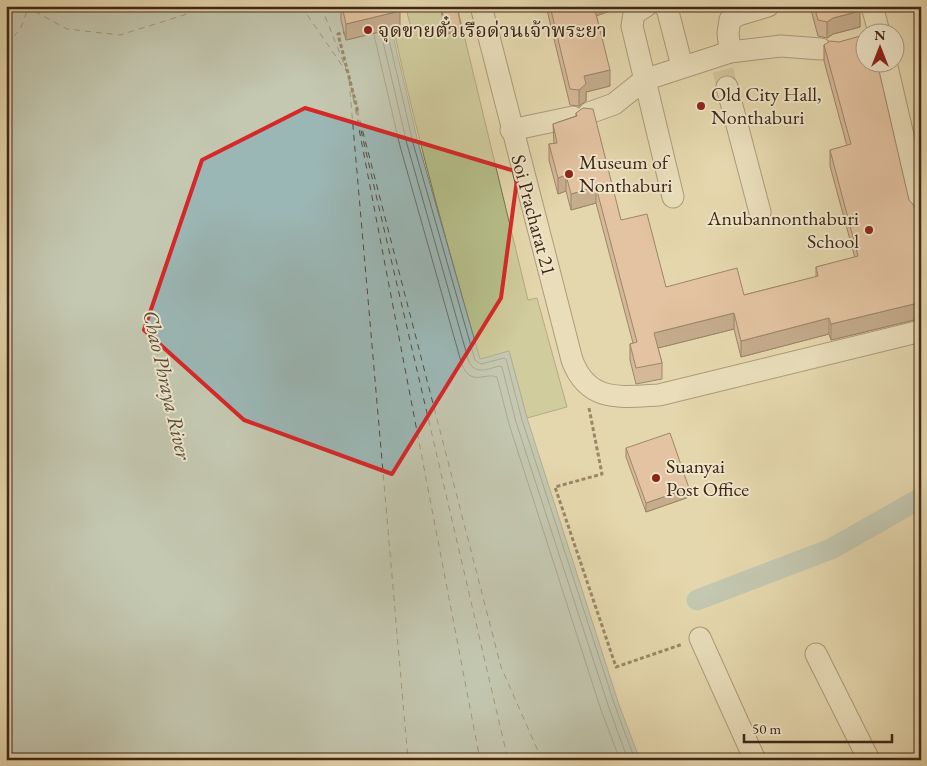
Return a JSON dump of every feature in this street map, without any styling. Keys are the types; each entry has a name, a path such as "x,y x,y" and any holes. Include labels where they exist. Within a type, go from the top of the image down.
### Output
{"street":[{"name":"Soi Pracharat 21","path":"481,6 511,130 572,360 584,383"},
{"path":"646,6 634,14 632,26 673,197"},
{"path":"664,6 667,8 682,66"},
{"path":"760,212 725,66 730,20 768,6"},
{"path":"872,6 875,22"},
{"path":"511,130 581,115 614,104 644,80 682,66 725,66 781,46 821,50"},
{"path":"888,72 921,213"},
{"path":"584,383 594,390 620,397 659,395 921,331"},
{"path":"700,638 755,760"},
{"path":"816,654 868,760"}],"path":[{"path":"356,29 338,34 358,112"},
{"path":"584,383 602,474 555,487 616,667 700,638"}],"highlighted area":[{"path":"305,108 518,172 501,298 392,474 244,420 144,330 202,160"}],"green space":[{"path":"405,6 457,6 528,300 537,298 567,407 527,418 509,351 480,360 445,237 394,31 411,27"}],"water":[{"name":"Chao Phraya River","path":"6,6 386,6 418,142 480,359 509,351 527,418 619,705 640,760 6,760"}],"building":[{"path":"342,6 399,6 400,11 346,24"},
{"path":"441,6 457,6 461,27 446,30"},
{"path":"550,6 594,6 610,70 584,76 586,84 579,90 570,89"},
{"path":"814,6 859,6 860,11 833,18 827,22 818,20"},
{"path":"854,38 854,72 879,72 909,200 917,209 921,224 921,303 831,324 829,318 741,341 734,313 654,333 662,363 636,368 630,344 637,342 596,187 571,194 566,175 558,178 549,144 557,143 553,124 577,116 576,113 583,108 593,109 621,220 647,214 666,287 737,268 744,295 818,276 816,267 858,256 830,150 851,144 824,45 830,41 839,42"},
{"path":"670,433 689,488 646,503 626,448"}],"waterway":[{"path":"697,600 831,549 921,498"}],"ferry route":[{"path":"25,6 67,29 120,35 184,15 198,6"},
{"path":"6,44 20,30 29,6"},
{"path":"301,6 346,71"},
{"path":"321,6 348,74 501,667 542,760"},
{"path":"349,80 408,760"},
{"path":"351,87 480,760"},
{"path":"356,109 508,760"}],"tunnel":[{"path":"723,70 727,87"}],"place":[{"name":"จุดขายตั๋วเรือด่วนเจ้าพระยา","path":"368,30"},
{"name":"Old City Hall, Nonthaburi","path":"701,106"},
{"name":"Museum of Nonthaburi","path":"569,174"},
{"name":"Anubannonthaburi School","path":"869,230"},
{"name":"Suanyai Post Office","path":"656,478"}]}
